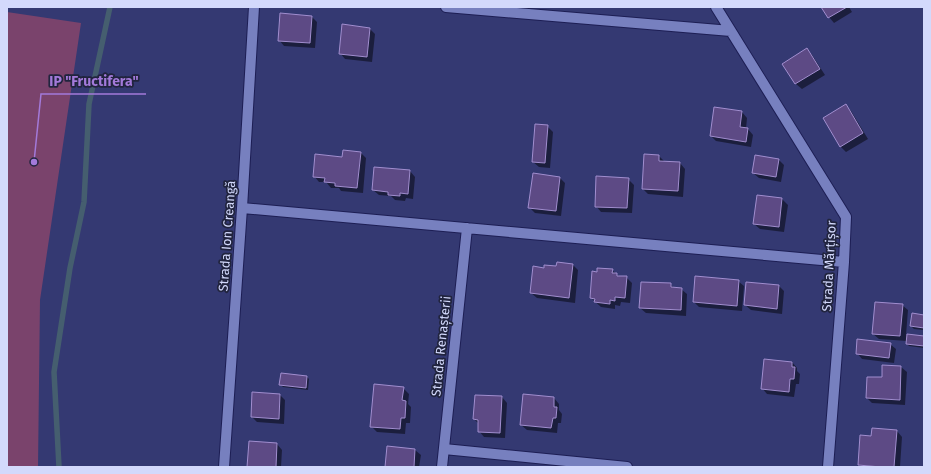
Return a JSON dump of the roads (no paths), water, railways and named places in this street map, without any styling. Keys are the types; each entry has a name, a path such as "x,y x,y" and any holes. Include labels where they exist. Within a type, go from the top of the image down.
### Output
{"street":[{"name":"Strada Ion Creangă","path":"224,467 254,7"},
{"path":"446,7 731,31"},
{"name":"Strada Mărțișor","path":"716,7 846,217 844,262 828,467"},
{"path":"242,208 844,262"},
{"name":"Strada Renașterii","path":"442,467 467,228"},
{"path":"444,449 627,467"}],"waterway":[{"path":"59,467 54,372 70,268 84,202 89,104 110,7"}],"place":[{"name":"IP \"Fructifera\"","path":"34,162"}]}
